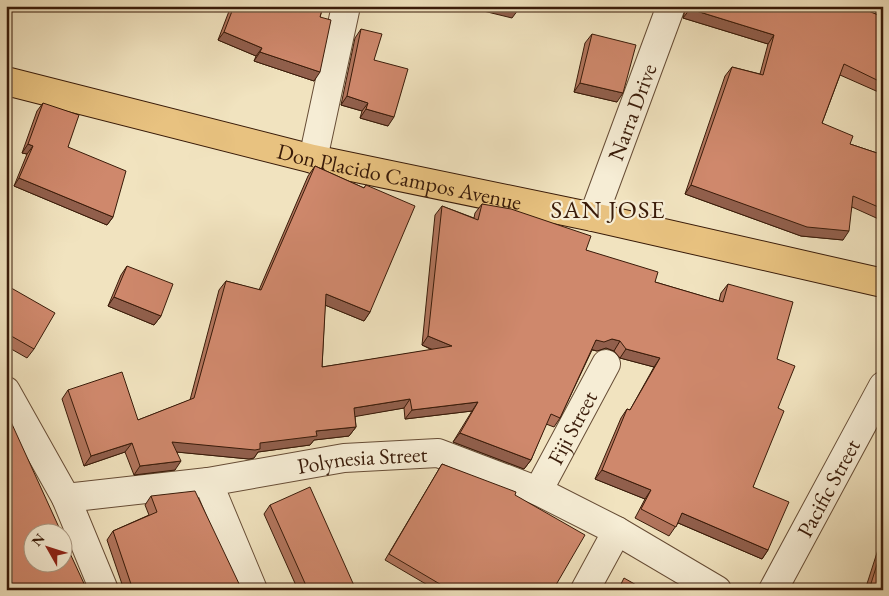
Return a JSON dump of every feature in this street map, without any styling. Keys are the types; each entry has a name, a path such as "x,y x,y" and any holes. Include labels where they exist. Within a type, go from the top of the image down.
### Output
{"main road":[{"name":"Don Placido Campos Avenue","path":"6,81 313,159 593,217 883,283"}],"street":[{"path":"313,159 346,6"},
{"name":"Narra Drive","path":"593,217 671,6"},
{"path":"866,6 883,12"},
{"name":"Fiji Street","path":"538,491 606,364"},
{"name":"Pacific Street","path":"773,590 883,386"},
{"path":"6,391 66,498 104,590"},
{"name":"Polynesia Street","path":"66,498 208,482 344,458 438,453 538,491 618,531 717,590"},
{"path":"208,482 254,590"},
{"path":"585,590 618,531"}],"building":[{"path":"234,6 323,6 320,17 331,20 320,72 260,52 262,48 224,32"},
{"path":"505,6 519,6 518,10"},
{"path":"690,6 860,6 883,17 883,83 844,64 822,123 853,136 850,144 883,155 883,209 853,196 849,231 807,227 691,185 732,67 763,75 774,35 690,9"},
{"path":"361,29 382,34 374,60 408,69 394,117 366,109 368,103 347,96"},
{"path":"592,34 636,45 623,93 580,83"},
{"path":"43,103 79,115 68,147 126,171 113,217 19,178 33,146 28,144"},
{"path":"315,166 364,188 366,185 415,206 370,312 326,294 322,367 452,346 428,336 442,206 478,220 482,204 511,209 591,236 586,250 658,272 655,282 723,302 728,284 793,302 777,359 795,366 778,408 784,411 753,487 789,502 768,550 682,513 676,527 641,509 651,490 602,470 627,409 630,410 660,358 626,349 620,341 612,339 604,342 596,340 560,418 551,414 531,460 460,433 478,402 412,410 410,399 354,408 356,427 316,431 317,436 260,443 260,449 255,450 172,442 181,461 140,466 132,443 91,456 68,390 122,372 138,420 194,398 226,281 261,290"},
{"path":"127,266 173,284 161,316 114,297"},
{"path":"6,285 55,313 34,349 6,333"},
{"path":"6,411 57,524 22,524 22,574 72,574 72,558 87,590 6,590"},
{"path":"442,464 516,492 515,495 585,535 553,590 450,590 389,554"},
{"path":"310,487 356,590 308,590 270,505"},
{"path":"195,491 242,590 133,590 113,531 157,512 151,496"},
{"path":"883,545 883,590 869,590"},
{"path":"624,578 645,590 618,590"}],"district":[{"name":"SAN JOSE","path":"608,209"}]}
